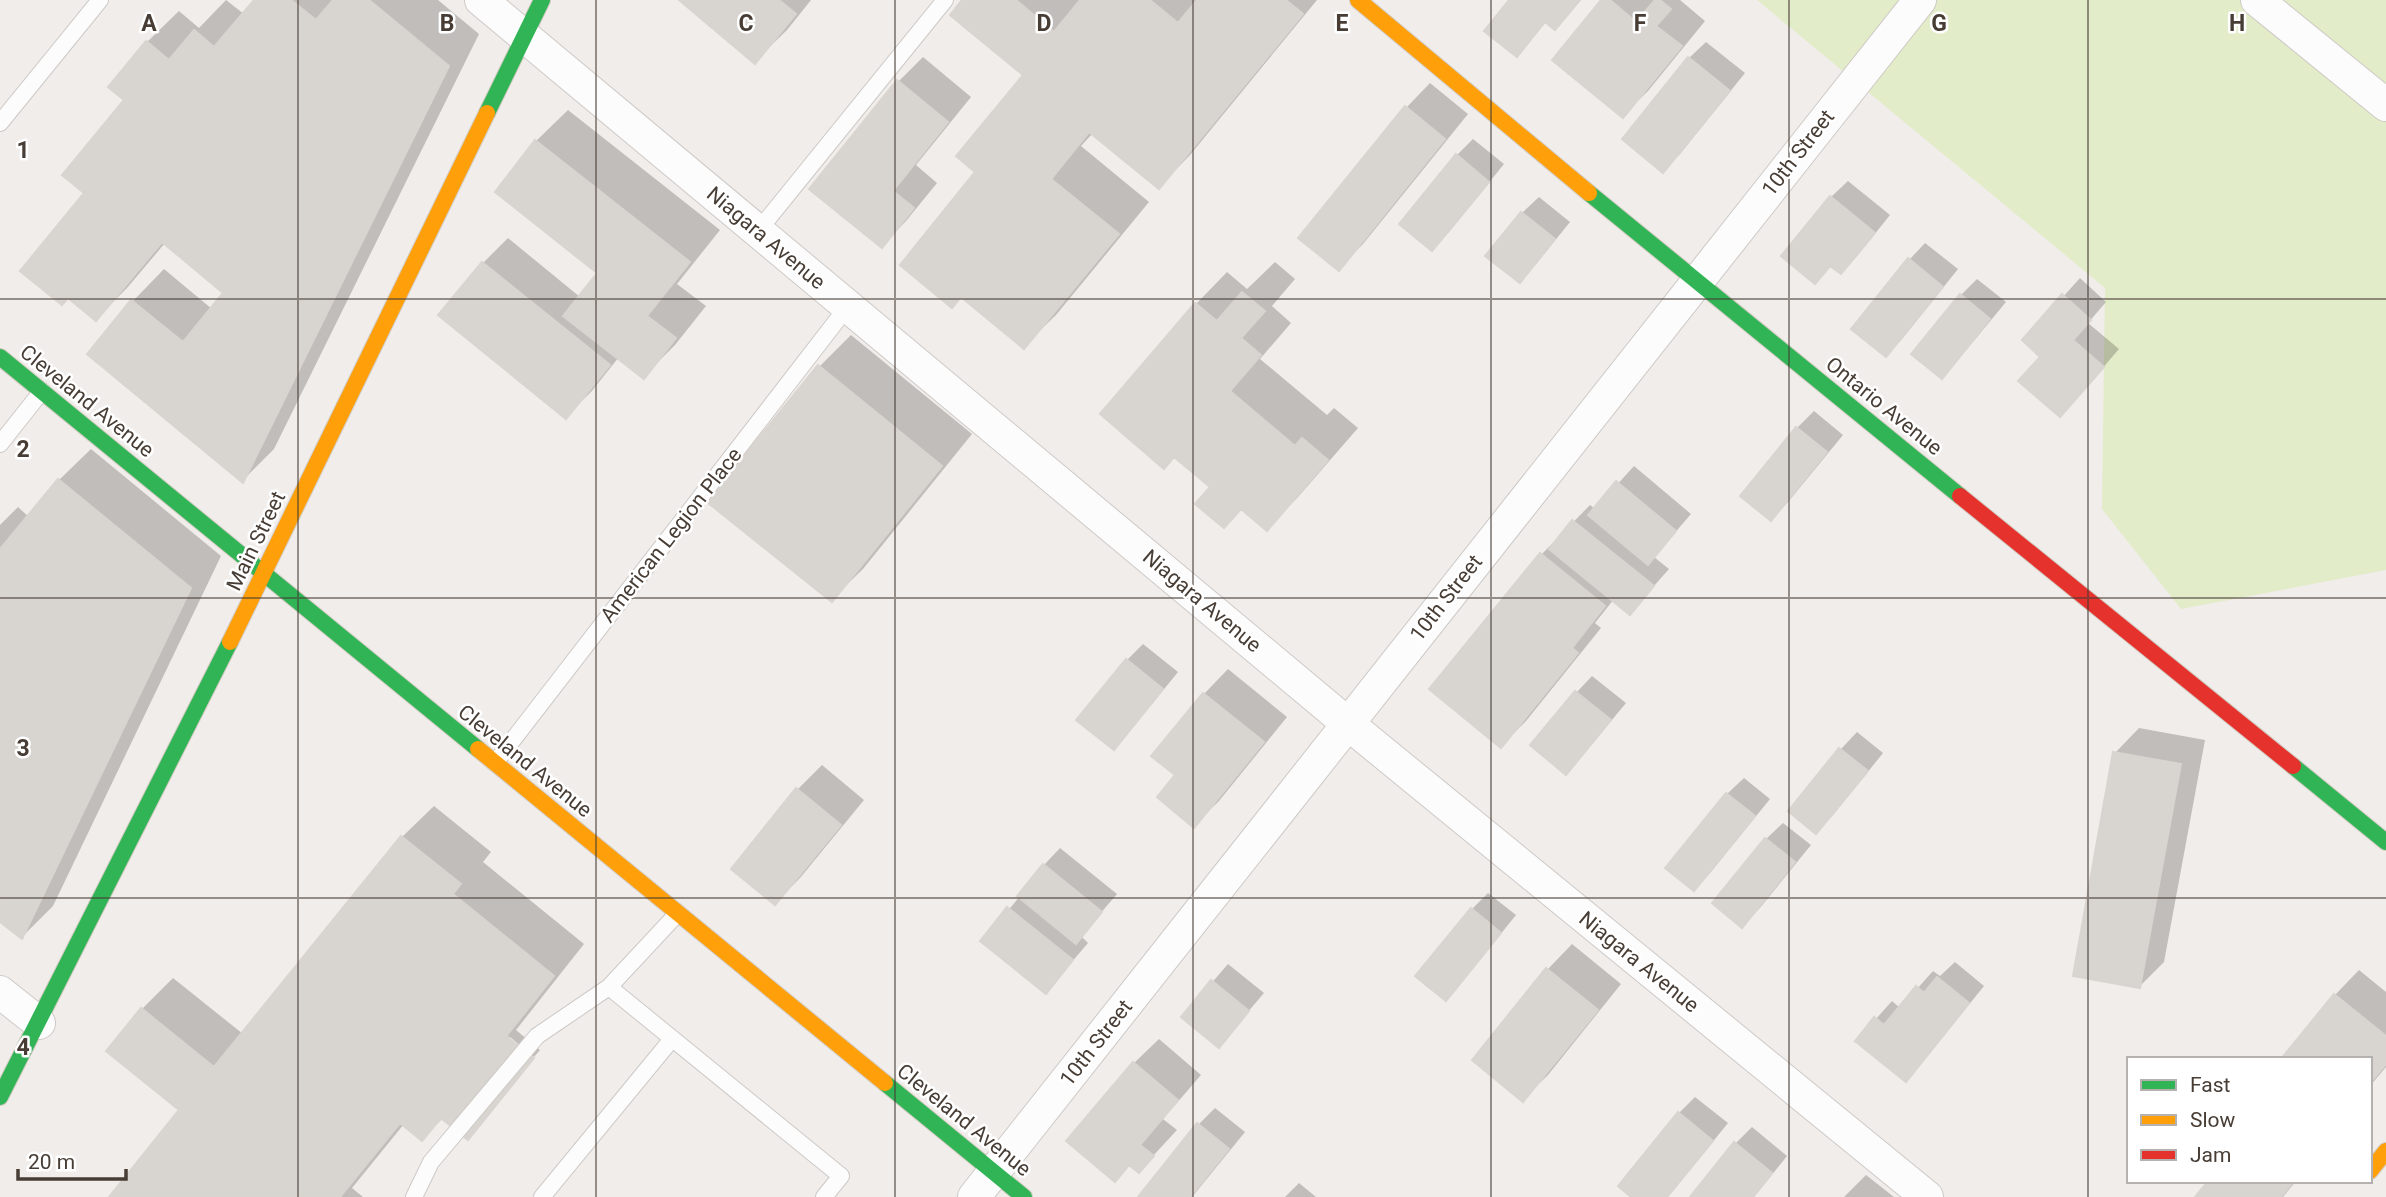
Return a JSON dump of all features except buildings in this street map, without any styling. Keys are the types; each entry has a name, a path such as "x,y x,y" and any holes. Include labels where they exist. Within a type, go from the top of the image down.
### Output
{"main road":[{"name":"Main Street","path":"0,1097 263,573 542,0"},
{"name":"Ontario Avenue","path":"1358,0 1697,282 2386,842"},
{"name":"Cleveland Avenue","path":"0,357 1024,1197"},
{"path":"2372,1168 2386,1151"}],"street":[{"name":"Niagara Avenue","path":"481,0 1347,723 1927,1197"},
{"name":"10th Street","path":"974,1197 1920,0"},
{"path":"2258,0 2386,105"},
{"path":"0,992 39,1023"}],"lane":[{"path":"0,124 100,0"},
{"path":"758,231 945,0"},
{"name":"American Legion Place","path":"495,763 848,306"},
{"path":"0,444 42,391"},
{"path":"414,1197 431,1162 537,1036 610,987 678,914"},
{"path":"610,987 841,1176 824,1197"},
{"path":"542,1197 672,1039"}],"green space":[{"path":"1757,0 2386,0 2386,570 2181,609 2102,509 2105,288"}],"traffic: fast":[{"path":"487,113 542,0"},
{"path":"1589,193 1960,496"},
{"path":"0,357 478,749"},
{"path":"0,1097 230,642"},
{"path":"2293,766 2386,842"},
{"path":"885,1083 1024,1197"}],"traffic: slow":[{"path":"1358,0 1589,193"},
{"path":"230,642 487,113"},
{"path":"478,749 885,1083"},
{"path":"2372,1168 2386,1151"}],"traffic: jam":[{"path":"1960,496 2293,766"}]}
